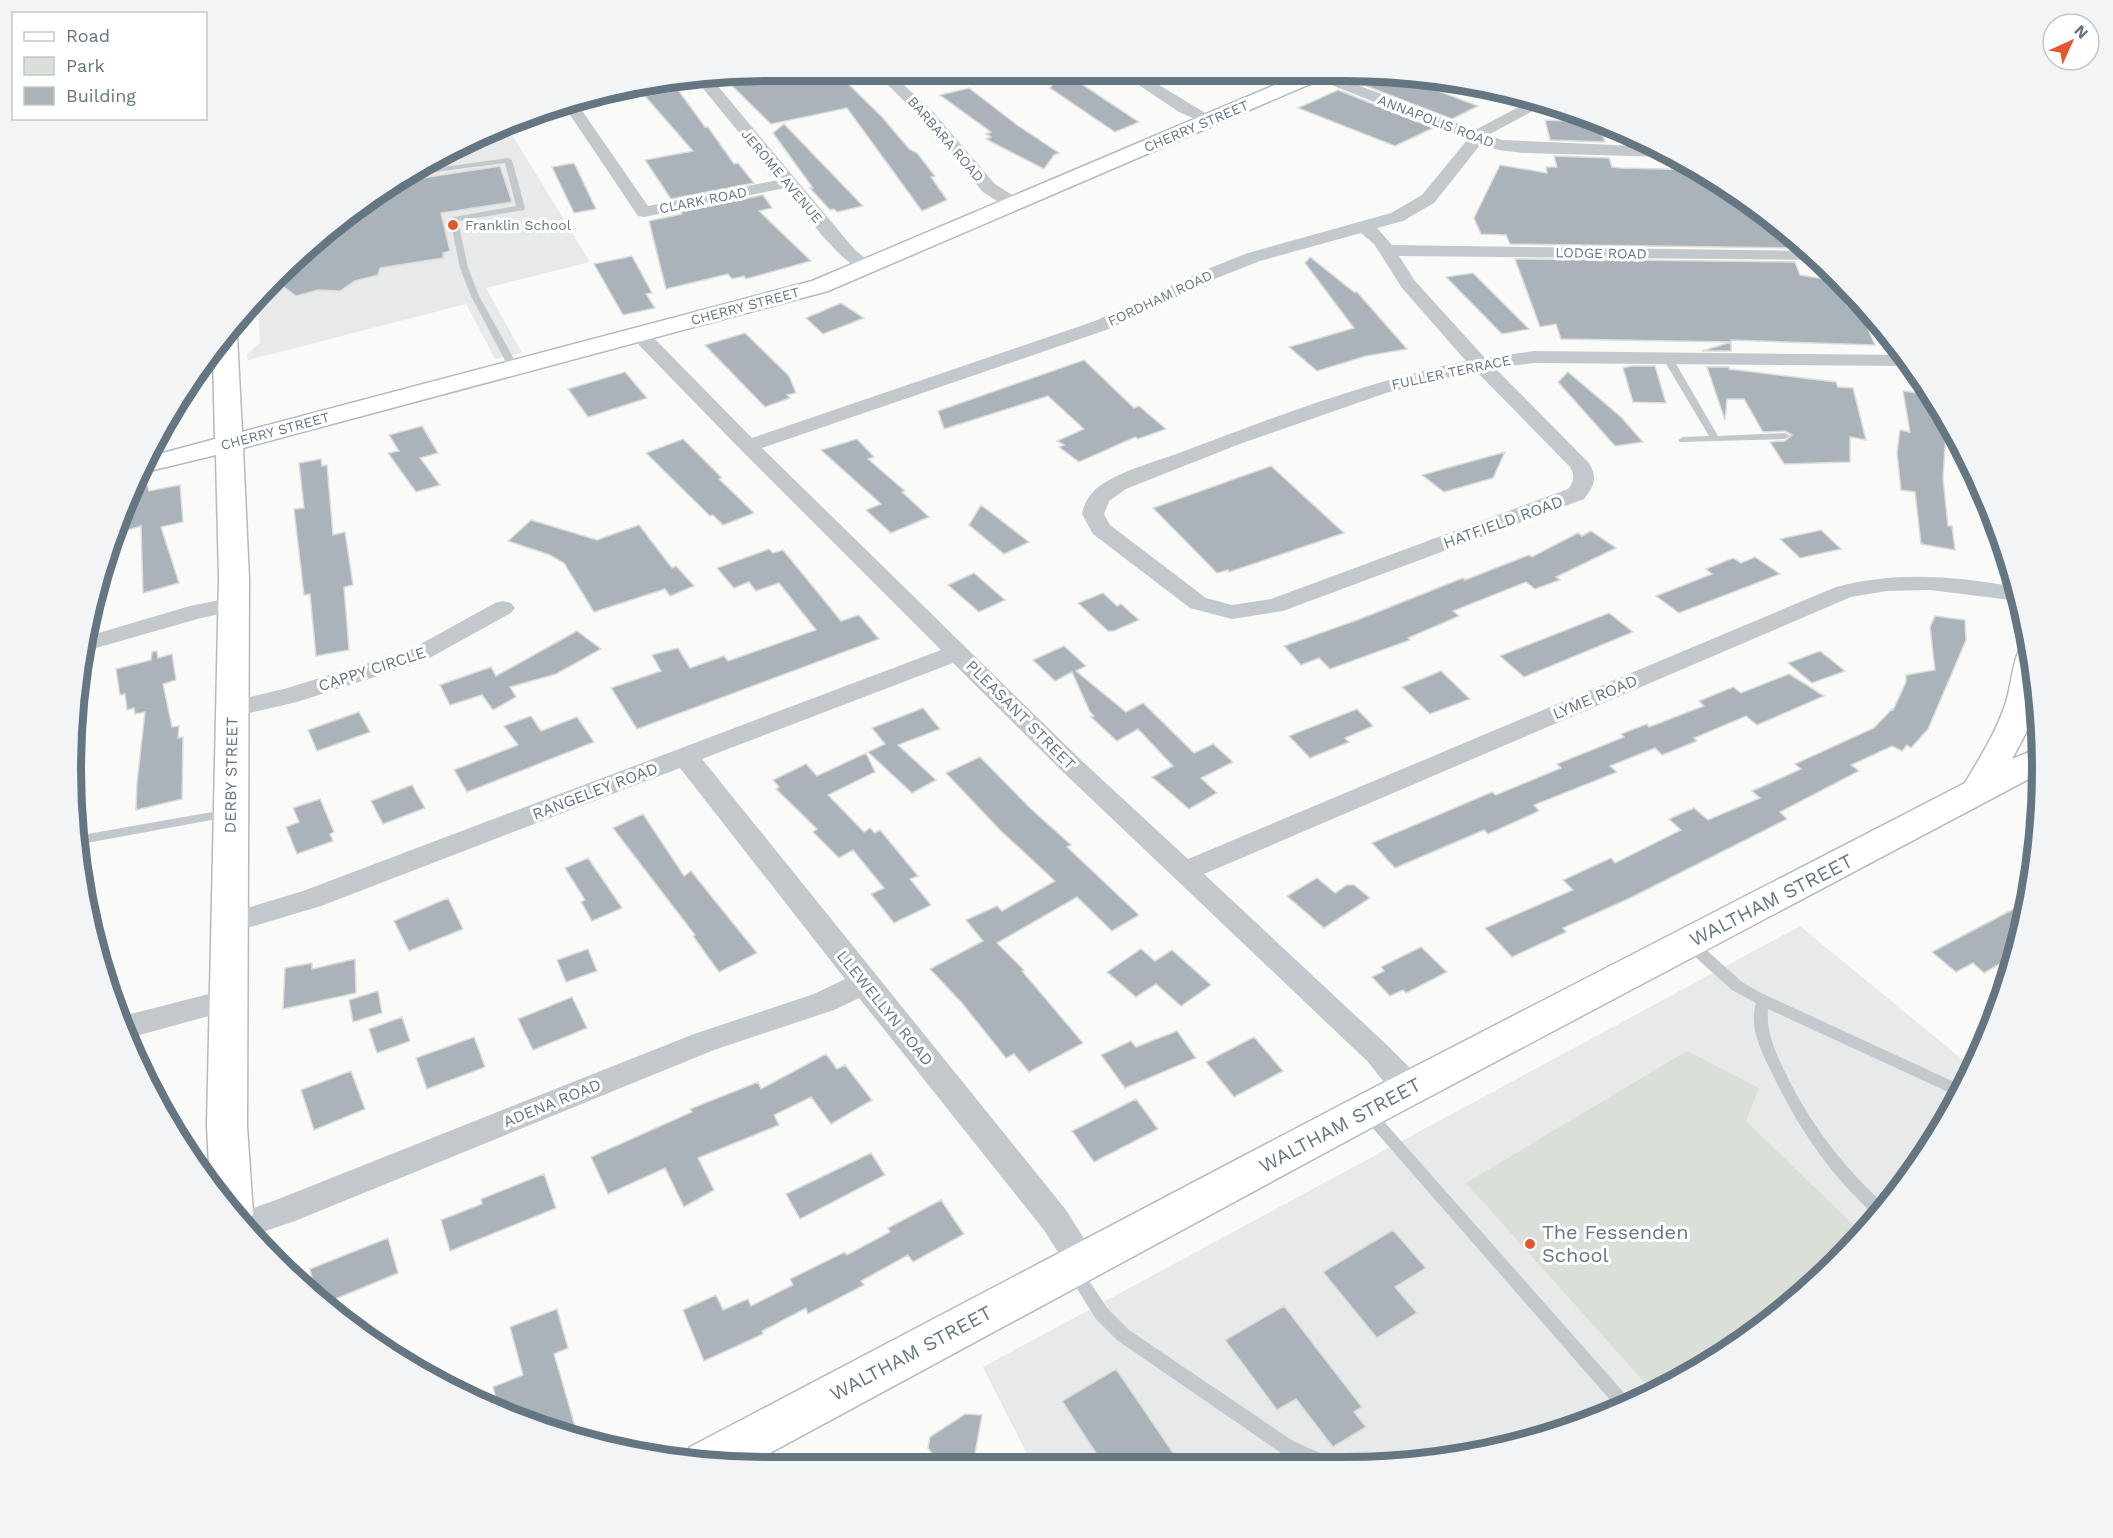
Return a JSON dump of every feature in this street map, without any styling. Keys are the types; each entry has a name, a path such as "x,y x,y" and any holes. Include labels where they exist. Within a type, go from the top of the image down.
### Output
{"street":[{"name":"BARBARA ROAD","path":"893,81 920,107 990,188 1014,204"},
{"path":"1143,81 1185,109 1209,120"},
{"name":"CHERRY STREET","path":"153,464 813,288 867,267 1299,81"},
{"name":"ANNAPOLIS ROAD","path":"1341,81 1499,145 1523,148 1647,151"},
{"name":"JEROME AVENUE","path":"707,84 787,183 849,254 867,267"},
{"name":"FORDHAM ROAD","path":"748,446 1102,325 1240,262 1397,217 1424,202 1436,191 1477,138 1490,126 1530,107"},
{"name":"CLARK ROAD","path":"574,110 644,212 787,183"},
{"name":"HATFIELD ROAD","path":"1138,559 1198,603 1232,612 1257,610 1283,603 1576,494 1585,481 1582,468 1480,365 1408,284 1387,250 1365,227"},
{"name":"LODGE ROAD","path":"1387,250 1802,256"},
{"name":"PLEASANT STREET","path":"640,335 748,446 1072,767 1378,1054 1410,1088"},
{"name":"DERBY STREET","path":"225,347 234,604 227,1126 231,1198"},
{"name":"FULLER TERRACE","path":"1138,559 1101,529 1095,519 1095,504 1111,488 1354,395 1480,365 1546,356 1898,362"},
{"name":"LYME ROAD","path":"1185,872 1844,592 1874,584 1909,582 1955,585 2009,593"},
{"path":"93,642 198,611 234,604"},
{"name":"CAPPY CIRCLE","path":"232,708 288,696 417,656 453,638 503,608"},
{"name":"RANGELEY ROAD","path":"230,923 296,904 958,652"},
{"path":"1977,791 2018,714 2027,685"},
{"name":"LLEWELLYN ROAD","path":"686,757 864,983 1056,1220 1077,1264"},
{"name":"WALTHAM STREET","path":"728,1456 1077,1264 2032,763"},
{"name":"ADENA ROAD","path":"251,1222 704,1042 824,1002 864,983"},
{"path":"131,1026 228,1000"}],"lane":[{"path":"429,171 508,160 521,208 454,219 464,268 475,296 514,368"},
{"path":"1667,357 1715,438"},
{"path":"1683,440 1785,436"},
{"path":"85,839 230,812"},
{"path":"1688,942 1737,986 1953,1088"},
{"path":"1764,1000 1760,1012 1764,1035 1780,1078 1799,1114 1834,1164 1876,1206"},
{"path":"1366,1111 1620,1399"},
{"path":"1077,1264 1102,1314 1123,1335 1295,1457"}],"shaded area":[{"name":"Franklin School","path":"510,132 590,262 486,288 522,353 495,359 466,304 248,360 247,354 260,343 258,309 315,252 350,223 425,173"},
{"name":"The Fessenden School","path":"1800,926 1966,1062 1940,1113 1890,1188 1861,1223 1798,1286 1763,1315 1688,1365 1607,1405 1522,1434 1478,1444 1389,1456 1028,1457 983,1367"}],"green space":[{"path":"1687,1051 1759,1088 1746,1121 1856,1228 1798,1286 1763,1315 1688,1365 1648,1386 1466,1183"}],"building":[{"path":"845,81 882,117 909,149 917,153 935,176 931,177 947,200 922,211 847,108 771,124 728,82"},
{"path":"1055,81 1077,81 1139,122 1115,132 1050,88"},
{"path":"1356,82 1389,82 1425,86 1478,106 1452,119"},
{"path":"969,88 1017,125 1059,153 1054,155 1044,169 986,139 991,137 986,134 991,132 940,95"},
{"path":"678,90 734,164 738,163 754,183 671,199 645,160 693,151 645,96"},
{"path":"1338,90 1433,128 1395,146 1298,108"},
{"path":"1545,120 1574,121 1601,131 1605,142 1550,140"},
{"path":"784,124 863,206 837,212 834,209 830,210 810,188 813,188 773,133"},
{"path":"1554,156 1609,158 1612,167 1620,168 1681,170 1763,223 1788,244 1790,248 1510,244 1506,235 1481,234 1474,218 1500,165 1547,173 1546,167 1557,167"},
{"path":"574,163 596,209 574,213 552,167"},
{"path":"500,166 512,202 441,213 450,251 443,253 443,258 380,268 378,275 355,281 340,291 318,290 296,296 281,285 315,252 350,223 415,179"},
{"path":"763,195 772,208 759,211 811,261 746,279 744,276 732,279 728,274 666,289 649,221 682,214 680,212"},
{"path":"632,256 652,293 646,294 655,308 623,315 594,264"},
{"path":"1310,257 1357,292 1407,349 1366,356 1317,371 1289,347 1354,328 1305,263"},
{"path":"1515,259 1795,262 1800,275 1826,279 1846,299 1847,306 1853,307 1861,315 1875,345 1731,340 1731,342 1561,339 1556,324 1540,327"},
{"path":"1473,273 1529,329 1502,334 1446,277"},
{"path":"841,303 864,318 823,334 806,318"},
{"path":"745,333 789,376 796,393 787,395 790,398 765,407 705,345"},
{"path":"1731,342 1731,351 1702,351"},
{"path":"1084,360 1134,408 1139,406 1166,429 1138,439 1135,437 1079,462 1059,447 1064,445 1057,441 1084,429 1048,396 944,429 938,411"},
{"path":"1655,366 1666,403 1633,402 1623,368"},
{"path":"1707,367 1729,367 1729,369 1836,382 1838,387 1853,388 1866,440 1850,437 1850,462 1784,464 1770,442 1785,441 1792,435 1785,431 1763,432 1744,399 1727,399 1725,420"},
{"path":"625,372 647,398 588,417 568,389"},
{"path":"1568,372 1621,417 1643,442 1615,446 1558,382"},
{"path":"1903,391 1920,393 1946,436 1943,478 1948,526 1952,526 1955,550 1921,544 1915,492 1901,490 1897,453 1900,430 1910,432"},
{"path":"422,426 438,453 420,458 440,485 416,492 388,453 399,451 389,435"},
{"path":"683,439 754,513 723,525 713,515 710,516 646,453"},
{"path":"857,439 874,457 868,459 905,491 902,492 929,517 891,533 866,510 881,504 821,450"},
{"path":"1505,452 1493,478 1444,492 1422,475"},
{"path":"321,459 322,466 327,465 333,535 345,532 353,585 344,587 349,650 316,656 310,594 304,595 294,509 304,508 299,463"},
{"path":"1271,466 1344,533 1229,572 1228,570 1217,573 1153,508"},
{"path":"145,480 149,491 180,485 183,522 161,527 179,583 143,593 141,526 124,531"},
{"path":"981,505 1029,542 1004,554 969,525"},
{"path":"531,520 597,540 639,525 672,568 676,566 694,586 670,596 665,589 594,612 564,563 550,555 508,541"},
{"path":"1821,530 1841,549 1800,558 1780,539"},
{"path":"1591,531 1616,548 1556,577 1560,580 1535,589 1526,582 1453,611 1459,616 1408,638 1410,640 1330,669 1319,658 1301,665 1284,646 1463,578 1465,580 1529,555 1532,557 1578,533 1582,536"},
{"path":"769,549 773,553 783,550 841,621 859,615 879,639 637,729 611,688 661,671 652,655 678,648 690,668 724,656 728,661 816,630 779,583 756,591 749,582 734,588 717,568"},
{"path":"1755,557 1780,574 1679,613 1656,596 1712,574 1706,569 1733,558 1741,563"},
{"path":"974,573 1005,600 979,612 948,585"},
{"path":"1103,593 1117,606 1121,604 1139,620 1114,631 1108,631 1078,603"},
{"path":"1609,613 1633,632 1524,677 1500,656"},
{"path":"1935,616 1965,620 1966,640 1928,729 1911,748 1907,745 1902,751 1892,746 1851,765 1859,771 1780,812 1787,819 1630,898 1563,928 1566,932 1512,957 1485,928 1573,890 1563,880 1611,858 1615,863 1681,830 1669,819 1694,808 1708,820 1760,798 1752,791 1801,769 1795,764 1874,728 1893,710 1906,682 1906,675 1935,670 1930,627"},
{"path":"577,631 601,649 556,674 510,687 516,697 493,710 482,695 450,705 440,685 491,667 496,676"},
{"path":"1064,646 1086,666 1076,671 1126,712 1143,703 1194,753 1213,744 1233,762 1201,778 1217,793 1189,809 1152,777 1173,766 1138,729 1117,741 1091,717 1094,716 1072,672 1055,681 1033,660"},
{"path":"157,651 158,658 172,654 176,680 163,684 172,727 179,726 178,738 183,737 182,799 136,810 145,712 135,714 134,708 127,710 125,694 120,695 116,669 151,660 152,652"},
{"path":"1820,651 1845,671 1812,683 1788,663"},
{"path":"1441,671 1470,699 1430,714 1402,687"},
{"path":"1789,674 1824,696 1757,725 1746,716 1694,738 1697,741 1662,755 1655,748 1610,766 1617,772 1534,805 1539,811 1488,834 1484,830 1395,868 1372,843 1492,792 1496,795 1561,768 1557,764 1624,737 1621,734 1647,724 1649,727 1704,706 1699,701 1733,687 1741,693"},
{"path":"923,708 940,729 898,745 936,780 912,793 868,752 885,744 872,728"},
{"path":"1357,709 1373,726 1345,738 1349,742 1310,758 1289,736"},
{"path":"359,712 370,732 317,751 308,730"},
{"path":"531,716 541,731 577,717 594,742 467,792 454,770 518,745 504,726"},
{"path":"866,753 875,772 828,795 864,832 870,828 875,833 880,830 918,876 910,879 931,905 894,923 871,894 884,888 853,850 839,858 813,832 817,829 776,789 779,787 773,780 806,764 817,776"},
{"path":"980,757 1030,808 1071,845 1067,847 1139,915 1112,931 1077,897 997,943 1024,970 1022,971 1083,1043 1029,1072 1014,1054 1006,1058 962,1003 930,969 983,941 966,920 997,906 1002,911 1055,881 1000,830 946,773"},
{"path":"412,785 425,808 383,824 371,801"},
{"path":"320,799 334,832 330,834 333,841 297,854 286,827 299,822 293,808"},
{"path":"643,814 684,876 691,871 757,953 719,972 693,936 695,935 613,828"},
{"path":"588,858 622,908 592,921 581,902 585,900 565,868"},
{"path":"1317,878 1335,893 1347,885 1354,885 1370,898 1324,928 1287,896"},
{"path":"448,898 463,929 409,951 394,921"},
{"path":"2018,907 2004,961 1984,973 1973,963 1956,972 1932,952"},
{"path":"1421,947 1447,972 1406,993 1403,990 1390,996 1372,977 1384,971 1381,967"},
{"path":"588,949 597,971 566,982 557,960"},
{"path":"1141,949 1155,961 1172,950 1211,985 1181,1006 1156,984 1136,997 1107,972"},
{"path":"355,959 356,993 283,1009 285,968 312,963 312,969"},
{"path":"378,991 382,1013 353,1022 349,1000"},
{"path":"572,997 587,1028 533,1050 518,1019"},
{"path":"402,1017 410,1041 377,1053 369,1029"},
{"path":"1177,1031 1196,1058 1125,1088 1101,1055 1131,1041 1136,1047"},
{"path":"474,1037 485,1067 427,1089 416,1058"},
{"path":"1254,1037 1283,1071 1234,1097 1206,1062"},
{"path":"826,1054 837,1069 845,1065 872,1100 831,1124 811,1097 774,1115 779,1125 698,1158 714,1190 684,1207 665,1168 608,1194 591,1157 692,1112 690,1109 758,1082 761,1089"},
{"path":"351,1071 365,1109 314,1130 301,1090"},
{"path":"1136,1099 1158,1129 1094,1162 1072,1131"},
{"path":"871,1153 885,1175 800,1219 786,1194"},
{"path":"544,1174 556,1208 450,1251 441,1220 482,1204 481,1199"},
{"path":"941,1200 964,1234 913,1262 908,1255 861,1281 864,1285 808,1314 806,1308 762,1331 763,1334 704,1361 683,1310 716,1295 723,1310 748,1299 751,1306 793,1285 790,1279 845,1252 847,1255 890,1232 888,1228"},
{"path":"1393,1230 1426,1268 1395,1287 1417,1313 1377,1338 1323,1272"},
{"path":"388,1238 398,1273 332,1300 314,1285 310,1269"},
{"path":"1284,1306 1362,1407 1354,1412 1366,1427 1333,1447 1296,1399 1277,1410 1225,1340"},
{"path":"557,1309 568,1348 554,1354 576,1429 497,1401 493,1387 523,1375 510,1327"},
{"path":"1116,1369 1176,1457 1098,1457 1062,1401"},
{"path":"965,1414 982,1415 974,1457 937,1457 928,1448 930,1437"}],"place":[{"name":"Franklin School","path":"453,225"},
{"name":"The Fessenden School","path":"1530,1244"}]}
